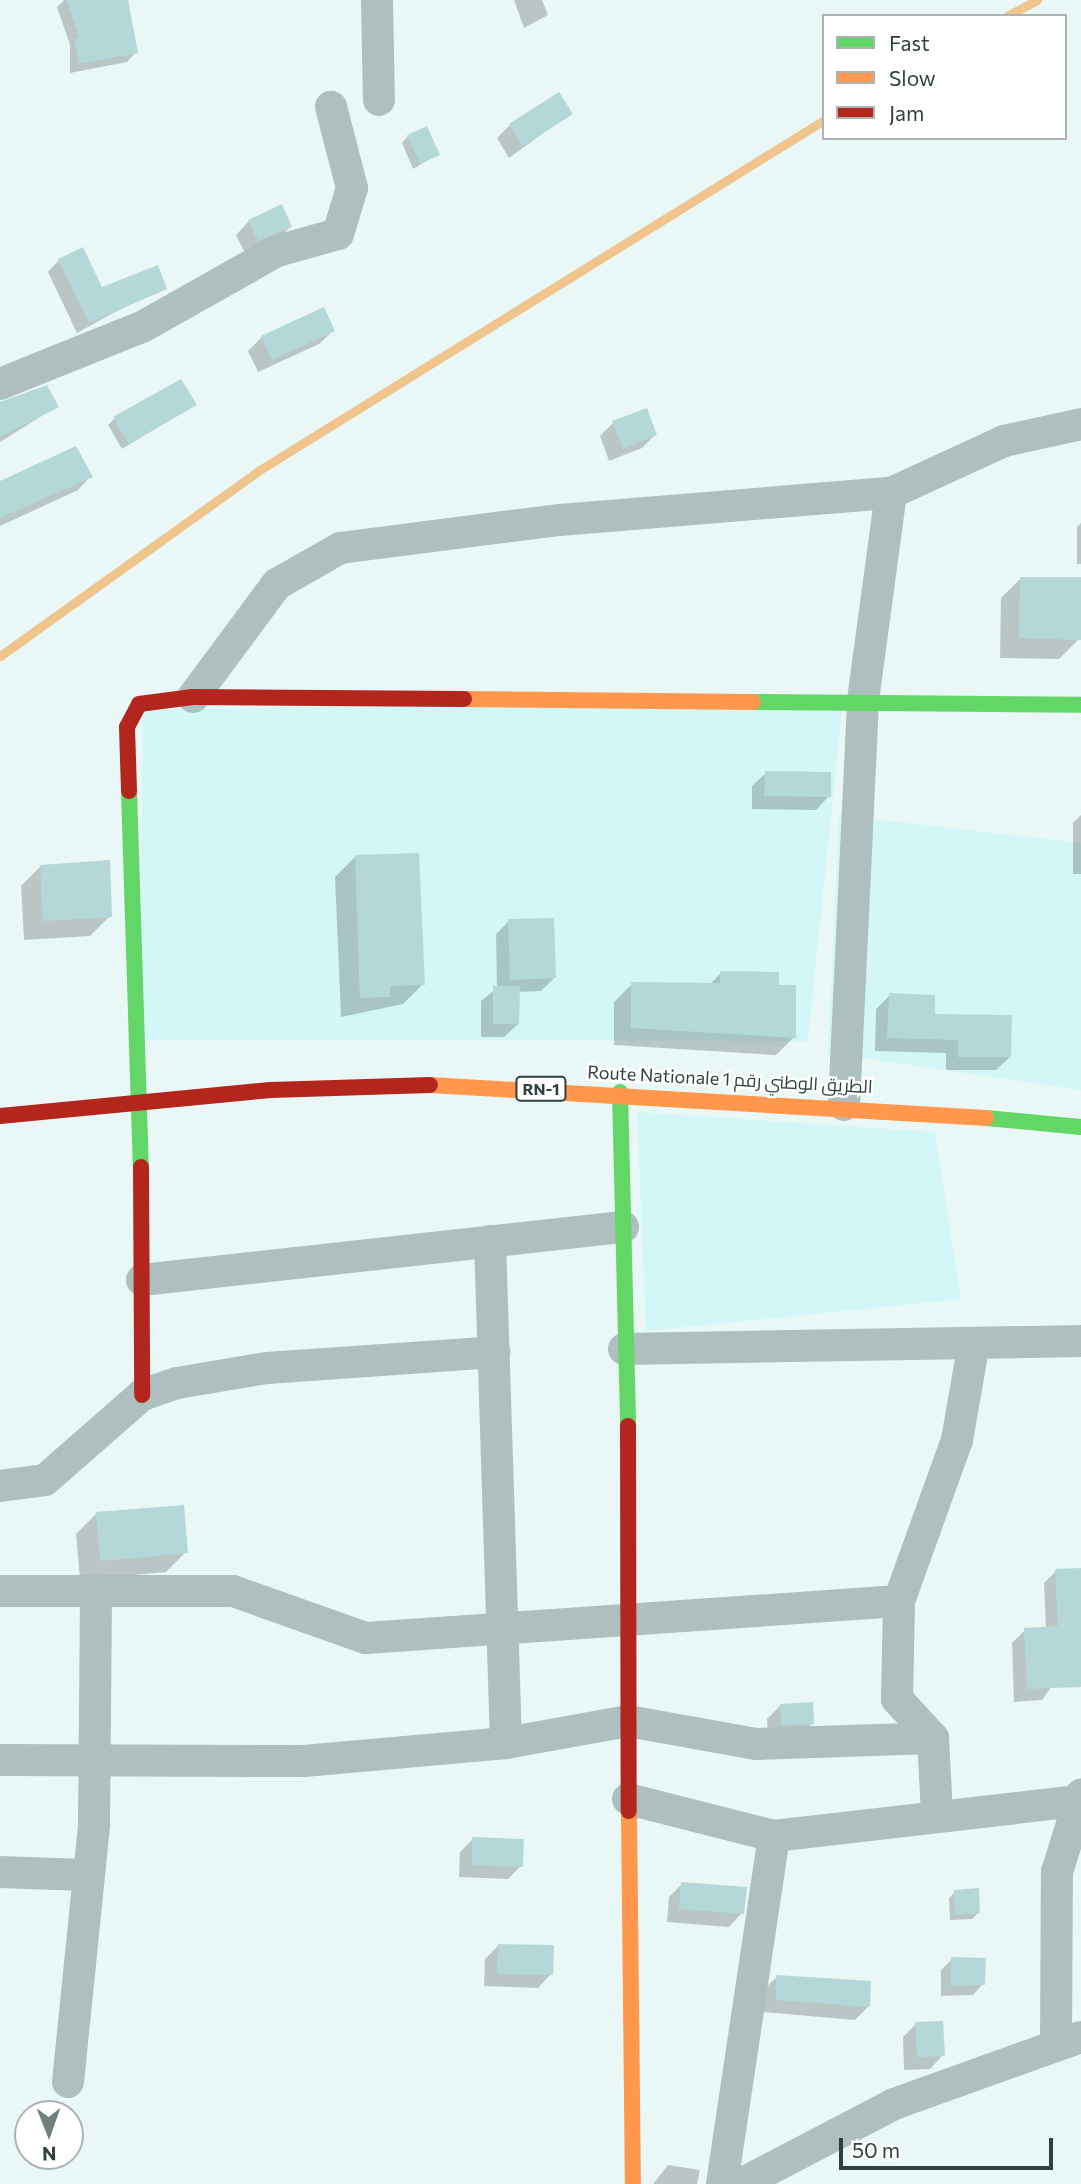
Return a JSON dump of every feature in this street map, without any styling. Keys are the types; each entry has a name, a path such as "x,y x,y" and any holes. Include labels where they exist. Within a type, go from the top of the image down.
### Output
{"main road":[{"path":"142,1395 141,1100 127,727 139,704 193,697 863,700 1081,705"},
{"name":"Route Nationale الطريق الوطني رقم 1","path":"0,1116 141,1100 444,1085 844,1105 1081,1127"},
{"path":"620,1092 624,1349 633,1624 628,1721 633,2184"}],"street":[{"path":"377,0 379,100"},
{"path":"0,384 142,327 277,251 338,234 352,188 331,107"},
{"path":"193,697 277,584 340,548 560,520 891,493 1004,441 1081,424"},
{"path":"844,1105 863,700 891,493"},
{"path":"142,1280 623,1227"},
{"path":"491,1241 500,1633 506,1743"},
{"path":"624,1349 1081,1341"},
{"path":"937,1814 933,1738 897,1699 899,1601 957,1440 974,1343"},
{"path":"0,1486 45,1480 142,1395 267,1368 494,1352"},
{"path":"68,2082 97,1761 96,1590"},
{"path":"0,1591 233,1591 366,1638 633,1624 899,1601"},
{"path":"0,1760 304,1761 506,1743 628,1721 756,1744 933,1738"},
{"path":"628,1799 774,1836 1079,1798 1057,1872 1068,2041 894,2104 741,2184"},
{"path":"722,2184 774,1836"},
{"path":"0,1872 85,1875"}],"shaded area":[{"path":"843,698 808,1041 140,1040 143,710"},
{"path":"839,815 1081,843 1081,1090 828,1053"},
{"path":"637,1112 935,1132 961,1299 646,1331"}],"building":[{"path":"67,0 128,0 138,53 79,64 74,39 79,38"},
{"path":"559,92 573,114 523,146 509,124"},
{"path":"427,126 440,155 420,164 407,135"},
{"path":"282,204 292,227 258,241 248,220"},
{"path":"83,247 102,287 158,265 167,289 89,323 58,259"},
{"path":"324,307 335,331 272,360 261,336"},
{"path":"181,379 197,405 129,444 113,417"},
{"path":"47,385 59,407 0,437 0,402"},
{"path":"647,408 657,435 623,449 612,421"},
{"path":"76,446 93,477 0,518 0,481"},
{"path":"1020,577 1081,577 1081,640 1019,638"},
{"path":"765,771 831,772 831,797 764,796"},
{"path":"419,853 425,985 390,986 390,997 360,998 355,855"},
{"path":"110,860 112,917 43,921 40,865"},
{"path":"554,918 556,978 510,980 508,919"},
{"path":"720,971 779,972 779,985 796,985 796,1038 631,1028 631,982 720,983"},
{"path":"493,986 520,986 519,1024 493,1024"},
{"path":"889,993 935,995 935,1014 1012,1015 1011,1057 958,1057 958,1040 887,1038"},
{"path":"184,1505 188,1553 100,1561 96,1512"},
{"path":"1081,1568 1081,1687 1027,1689 1024,1628 1058,1626 1055,1569"},
{"path":"813,1702 814,1724 781,1725 780,1704"},
{"path":"472,1837 524,1839 523,1867 472,1865"},
{"path":"681,1882 747,1887 744,1914 679,1909"},
{"path":"979,1888 980,1913 955,1915 954,1890"},
{"path":"498,1944 554,1945 553,1975 497,1974"},
{"path":"951,1957 986,1958 985,1985 951,1986"},
{"path":"776,1975 871,1981 870,2007 776,2000"},
{"path":"943,2021 945,2056 917,2057 915,2022"}],"waterway":[{"path":"1011,14 1037,0"},
{"path":"0,656 258,471 822,121"}],"traffic: fast":[{"path":"753,702 1081,705"},
{"path":"129,791 141,1167"},
{"path":"620,1092 628,1426"},
{"path":"986,1118 1081,1127"}],"traffic: slow":[{"path":"464,699 753,702"},
{"path":"430,1085 986,1118"},
{"path":"629,1811 633,2184"}],"traffic: jam":[{"path":"129,791 127,727 139,704 193,697 464,699"},
{"path":"0,1116 271,1090 430,1085"},
{"path":"141,1167 142,1395"},
{"path":"628,1426 629,1811"}]}
